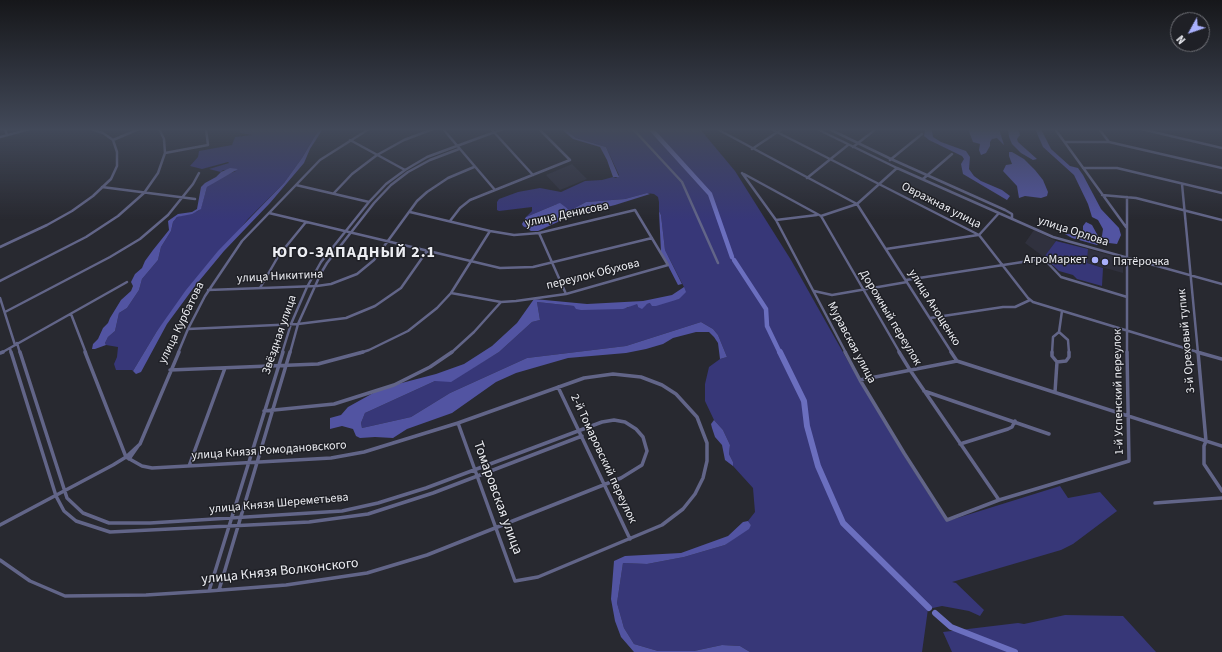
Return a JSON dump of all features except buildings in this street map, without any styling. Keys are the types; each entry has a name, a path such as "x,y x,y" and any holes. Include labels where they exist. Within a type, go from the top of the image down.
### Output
{"street":[{"path":"0,247 47,225 72,211 111,179 117,166 117,159"},
{"path":"0,281 86,237 118,216 144,193 158,173 163,159"},
{"name":"улица Курбатова","path":"0,525 127,458 140,444 188,329 208,290 242,241 321,159"},
{"path":"334,193 352,174 371,159"},
{"path":"385,159 405,170"},
{"name":"Звёздная улица","path":"209,591 291,324 307,287 321,262 369,202 386,184 423,159"},
{"name":"Звёздная улица","path":"219,590 298,324 314,287 327,263 391,185 406,173 431,159"},
{"path":"468,159 495,190"},
{"path":"519,159 533,175"},
{"path":"450,221 460,208 470,200 569,159"},
{"path":"661,159 682,182 718,263"},
{"name":"улица Анощенко","path":"772,159 857,204 957,361 1222,446"},
{"path":"808,178 830,159"},
{"name":"Овражная улица","path":"831,159 979,234 1030,300"},
{"name":"улица Орлова","path":"879,159 1053,237 1222,284"},
{"path":"887,163 891,159"},
{"name":"улица Орлова","path":"892,159 1005,210 1012,214 1012,219"},
{"path":"923,179 946,159"},
{"path":"1077,159 1126,227"},
{"path":"1185,159 1222,168"},
{"name":"улица Никитина","path":"208,290 314,287 331,284 357,274 369,265 417,201 435,185 474,167"},
{"path":"776,220 817,215 821,216 857,204 896,168"},
{"path":"1083,168 1117,168 1222,193"},
{"path":"5,312 110,257 140,239 168,215 183,198 199,173"},
{"name":"Муравская улица","path":"817,215 742,173 776,220 860,380 947,520"},
{"name":"3-й Ореховый тупик","path":"1182,184 1191,300 1206,441 1204,446 1204,464 1222,491"},
{"path":"296,185 369,202"},
{"path":"102,187 195,199"},
{"path":"1102,195 1127,197 1222,220"},
{"name":"1-й Успенский переулок","path":"947,520 999,500 1129,461 1126,258 1127,197"},
{"name":"улица Денисова","path":"410,212 490,231 514,235 539,233 635,210 652,238"},
{"path":"269,213 494,267 515,268 552,263 652,238"},
{"path":"886,249 979,234 999,213"},
{"name":"Дорожный переулок","path":"821,216 910,370 999,500"},
{"path":"260,288 279,255 306,222"},
{"path":"170,370 318,364 369,350 408,331 437,308 451,293 490,231"},
{"path":"539,233 566,294"},
{"name":"переулок Обухова","path":"451,293 501,302 522,300 566,294 668,265 652,238"},
{"path":"188,329 298,324 346,318 375,306 401,288 426,251"},
{"path":"814,291 832,295 1038,259 1045,260 1061,277 1127,297"},
{"path":"0,353 127,282"},
{"name":"улица Князя Шереметьева","path":"0,298 64,491 70,502 83,513 109,523 150,523 230,519 342,511 378,503 426,488 602,422 614,420 625,422 636,428 643,437"},
{"path":"930,318 1002,307 1014,307 1030,300 1222,359"},
{"path":"264,411 334,404 394,385 430,367 452,352 474,332 501,302"},
{"path":"1055,392 1057,362 1052,356 1053,337 1059,332 1062,311"},
{"path":"71,314 127,458"},
{"path":"1057,362 1066,361 1069,357 1068,342 1059,332"},
{"name":"улица Князя Шереметьева","path":"10,348 56,496 64,511 76,521 110,532 238,526 337,519 368,514 398,505 582,436"},
{"path":"860,380 957,361"},
{"path":"189,466 225,368"},
{"name":"улица Князя Ромодановского","path":"127,458 142,466 152,468 344,456 399,442 458,423 558,387 598,375 613,374 641,377 662,384 676,394 696,417 707,443 707,461 703,478 695,494 683,509 662,525 630,539 538,577 515,581"},
{"name":"2-й Томаровский переулок","path":"558,387 630,539"},
{"path":"924,391 1015,421 1049,434"},
{"path":"960,444 1008,429 1012,427 1015,421"},
{"name":"Томаровская улица","path":"458,423 515,581"},
{"name":"улица Князя Волконского","path":"0,560 30,581 65,596 146,595 209,591 286,585 368,573 427,555 496,529 621,478 642,465 647,451 643,437"},
{"path":"1155,503 1222,498"}],"shaded area":[{"path":"196,159 301,159 284,183 248,219 157,331 133,371 116,370 114,364 117,357 118,347 106,345 105,343 108,337 115,331 119,313 127,308 139,290 142,279 158,260 161,247 171,231 173,222 177,217 198,211 201,208 207,187 223,176 236,171 223,170 221,172 209,169 229,163 228,162 202,169 190,166"},
{"path":"301,159 306,159 270,203 224,251 195,286 167,324 141,372 136,374 133,371 157,331 186,290 218,251 284,183"},
{"path":"611,159 619,177 613,177 607,160"},
{"path":"612,159 725,159 735,171 791,260 849,363 906,459 944,518 951,520 1060,486 1068,498 1100,492 1117,511 1073,544 1061,550 952,582 956,583 984,610 980,616 969,611 942,606 928,609 922,652 750,652 740,646 722,645 694,651 658,651 634,644 624,628 617,603 623,563 647,564 684,557 725,545 751,525 748,521 755,512 753,488 733,466 733,462 729,454 730,445 723,430 714,420 705,401 705,384 709,367 720,359 727,357 718,335 713,329 701,322 626,346 527,358 450,393 411,417 362,428 361,423 365,413 435,381 451,381 499,352 532,322 540,320 537,302 574,306 627,308 633,304 637,304 638,307 650,303 679,299 684,287 665,250 659,202 658,197 654,194 647,193 625,199 586,202 571,210 557,204 526,217 532,211 532,207 497,210 497,202 499,199 518,192 540,188 561,192 585,181 602,180 613,177 616,178 619,175"},
{"path":"964,159 970,159 969,169 974,176 981,181 1002,190 1010,196 1007,200 963,174 961,164"},
{"path":"1010,159 1024,159 1043,180 1048,192 1047,196 1041,198 1025,196 1019,198 1017,186 1003,171 1006,165 1012,164"},
{"path":"1057,159 1063,159 1070,166 1078,168 1083,175 1101,209 1119,228 1121,235 1117,244 1101,242 1097,245 1072,238 1065,234 1083,235 1083,226 1086,222 1092,225 1098,236 1102,236 1103,229 1098,220 1092,217 1088,204 1074,175"},
{"path":"572,164 587,179 560,190 546,175"},
{"path":"230,168 238,169 207,187 201,209 192,214 177,217 173,222 171,231 161,247 158,260 142,279 139,290 127,308 119,313 115,331 108,337 105,343 106,345 92,349 93,344 98,339 103,328 108,323 121,300 131,291 133,286 131,282 135,274 142,268 145,261 169,230 168,221 178,214 192,212 197,209 201,187 221,172"},
{"path":"647,193 650,194 615,205 571,216 538,231 531,231 522,224 526,217 560,203 571,210 586,202 625,199"},
{"path":"659,211 661,215 665,250 682,284 678,285 661,252"},
{"path":"1034,230 1056,241 1044,257 1025,243"},
{"path":"1056,241 1088,249 1087,263 1103,268 1102,286 1077,279 1073,275 1059,271 1044,257"},
{"path":"1088,249 1123,259 1123,273 1087,263"},
{"path":"684,287 686,292 679,299 656,306 652,306 650,303 642,309 638,307 637,304 623,309 581,310 576,309 574,306 537,302 540,320 532,322 499,352 451,382 435,381 365,413 361,423 362,428 411,417 450,393 527,358 626,346 701,322 713,329 718,335 727,357 720,359 718,343 709,332 696,332 673,338 663,344 646,349 626,353 568,358 516,373 496,382 452,413 407,429 393,438 360,438 356,436 353,429 342,426 330,429 330,418 341,415 348,407 375,392 464,364 492,346 517,323 534,299 587,304 643,301 672,295"},
{"path":"714,420 723,430 730,445 729,454 733,462 733,466 725,460 722,445 715,437 711,424"},
{"path":"748,521 751,525 749,529 725,545 684,557 647,564 623,563 617,603 624,628 634,644 658,651 694,651 722,645 740,646 750,652 634,652 621,637 615,621 611,599 614,561 625,556 681,553 728,536 743,522"},
{"path":"1065,615 1123,616 1156,652 952,652 943,632 1018,623 1024,624"}],"waterway":[{"path":"679,159 710,194 732,257"},
{"path":"734,260 766,309 767,326 780,353"},
{"path":"780,352 804,401 807,426 818,466 843,523 929,608"},
{"path":"935,613 951,627 1015,652"}],"place":[{"name":"АгроМаркет","path":"1095,260"},
{"name":"Пятёрочка","path":"1105,262"}],"district":[{"name":"ЮГО-ЗАПАДНЫЙ 2.1","path":"354,253"}]}
